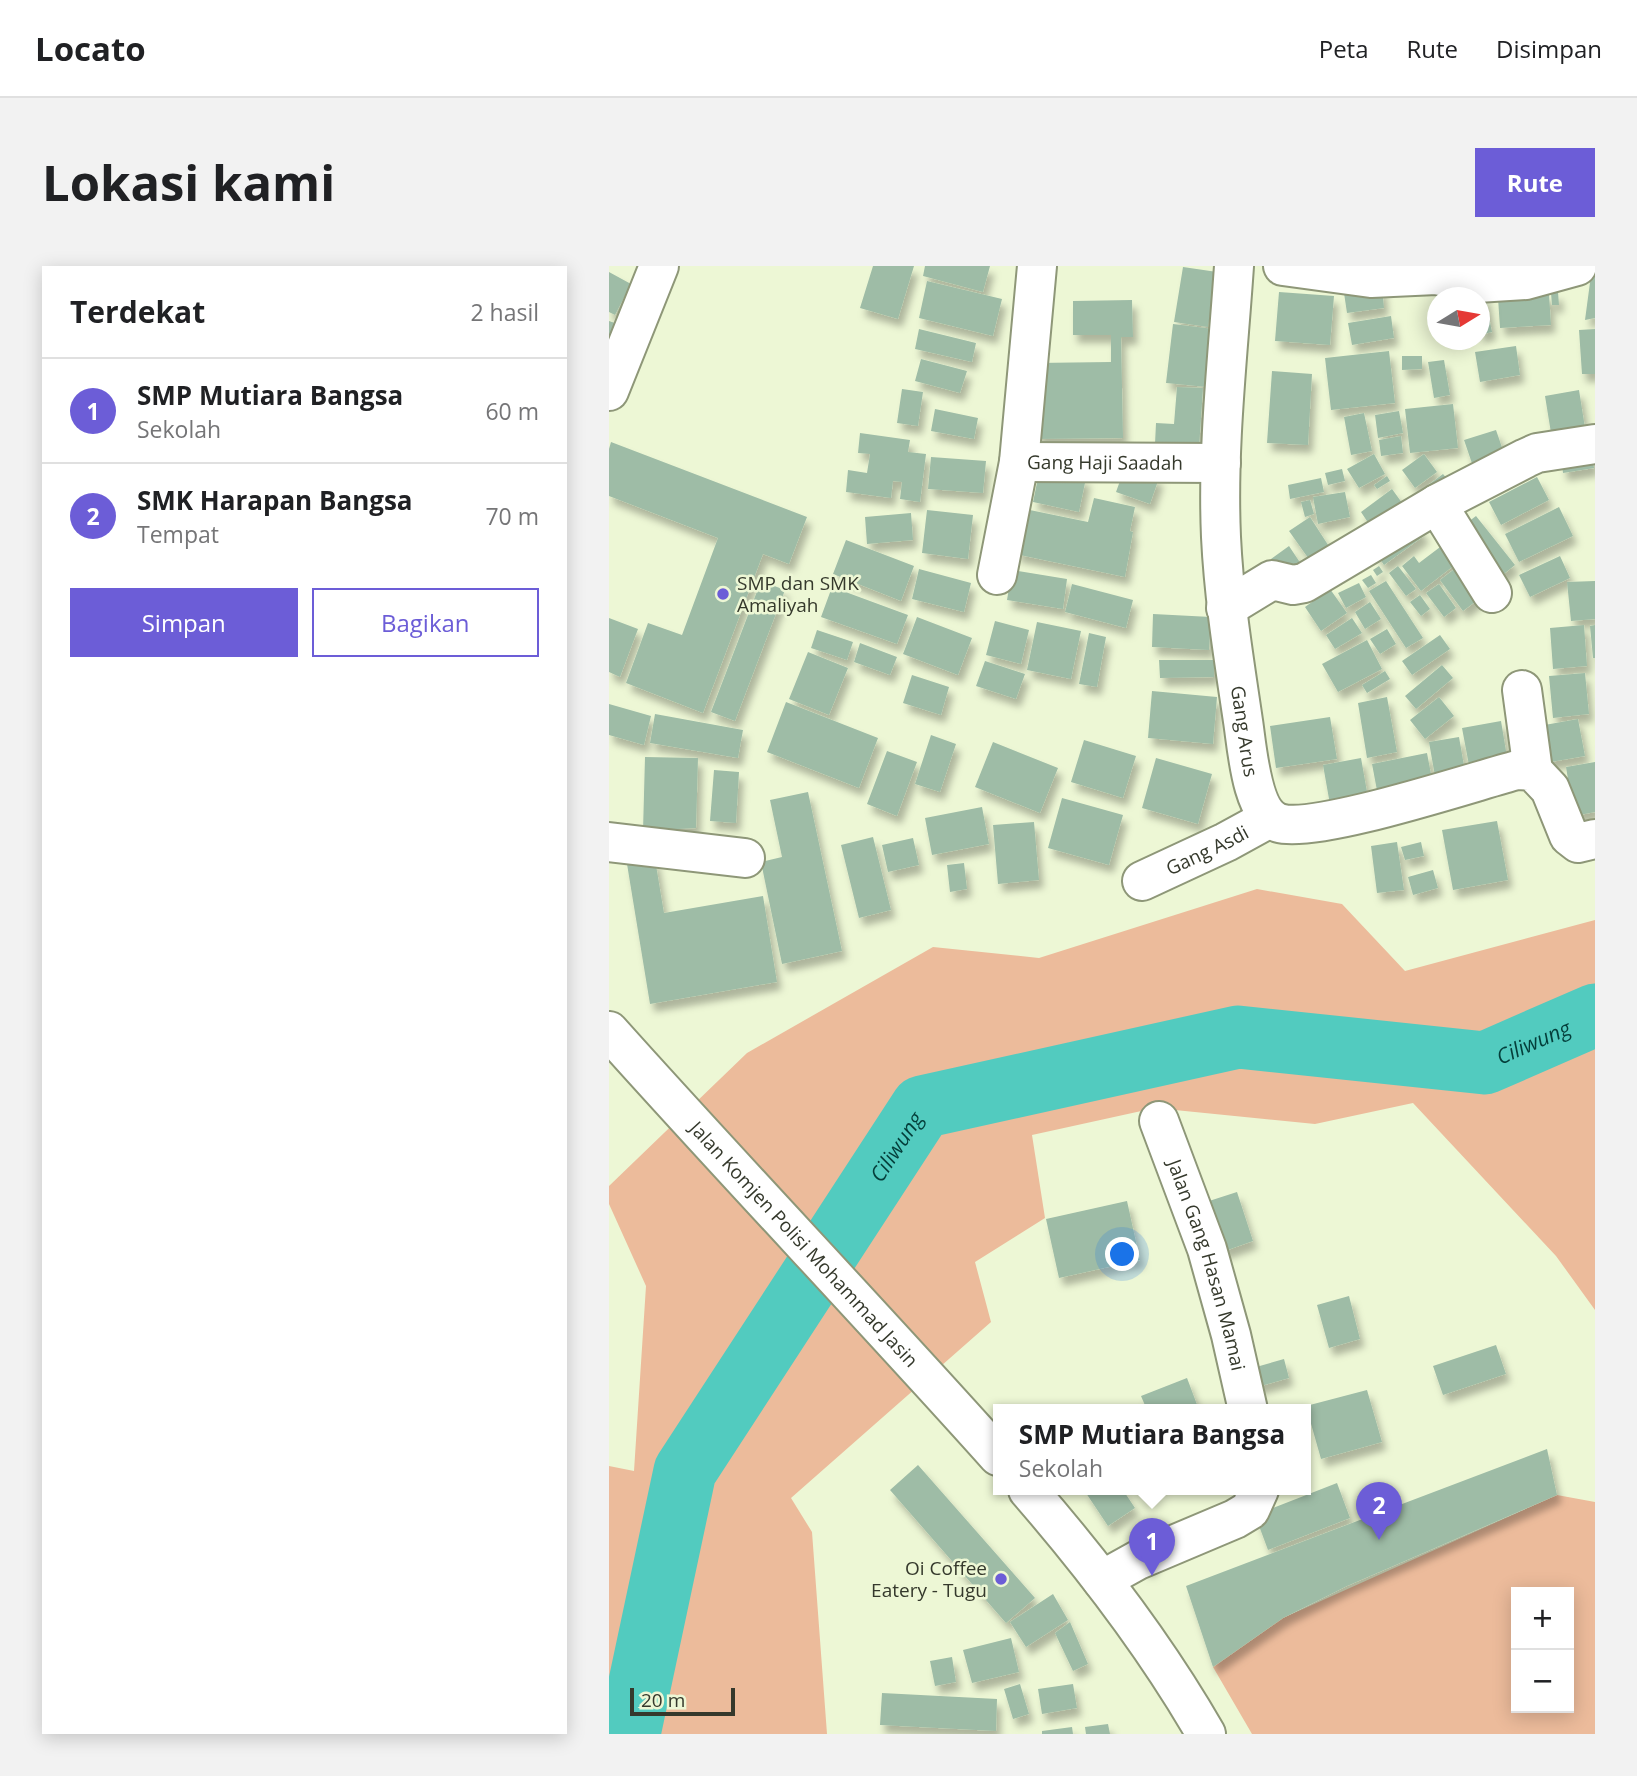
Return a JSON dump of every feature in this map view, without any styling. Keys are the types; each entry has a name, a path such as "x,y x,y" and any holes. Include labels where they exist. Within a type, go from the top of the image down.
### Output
{"street":[{"path":"609,391 659,266"},
{"name":"Gang Haji Saadah","path":"1037,266 1019,462 1221,463"},
{"name":"Gang Arus","path":"1234,266 1221,463 1221,535 1226,608 1249,764 1257,797 1270,818"},
{"path":"1283,266 1371,278 1436,275 1477,283 1526,280 1577,266"},
{"path":"1226,608 1272,580 1293,585 1304,583 1437,504 1537,453 1595,444"},
{"path":"997,575 1019,462"},
{"path":"1437,504 1492,593"},
{"path":"1522,690 1533,771 1550,789 1569,836 1578,843 1595,839"},
{"path":"1270,818 1280,823 1313,823 1355,815 1517,770 1533,771"},
{"name":"Gang Asdi","path":"1142,881 1226,842 1270,818"},
{"path":"609,842 745,858"},
{"name":"Jalan Komjen Polisi Mohammad Jasin","path":"609,1031 993,1450"},
{"name":"Jalan Gang Hasan Mamai","path":"1159,1121 1207,1249 1247,1404"},
{"path":"1032,1495 1102,1580 1150,1647 1206,1734"},
{"path":"1102,1580 1138,1560 1235,1520 1250,1510 1257,1495"}],"shaded area":[{"path":"1257,889 1342,904 1405,971 1595,920 1595,1310 1556,1256 1413,1103 1315,1124 1155,1108 1032,1135 1045,1218 975,1262 991,1322 791,1498 812,1532 827,1734 609,1734 609,1466 634,1471 646,1286 609,1204 609,1186 747,1053 933,947 1039,958"},
{"path":"1557,1495 1595,1502 1595,1734 1252,1734 1213,1667 1283,1618"}],"building":[{"path":"873,266 914,266 898,319 860,308"},
{"path":"925,266 990,266 983,292 923,276"},
{"path":"1183,267 1217,272 1208,327 1174,322"},
{"path":"609,272 631,284 615,315 609,312"},
{"path":"1591,275 1595,275 1595,318 1585,320"},
{"path":"927,281 1002,299 993,336 919,318"},
{"path":"1382,287 1384,308 1347,313 1344,293"},
{"path":"1279,292 1334,296 1330,345 1275,341"},
{"path":"1558,292 1559,305 1552,305 1551,293"},
{"path":"1549,294 1551,325 1500,328 1498,298"},
{"path":"1132,300 1133,337 1121,337 1123,438 1036,439 1035,363 1111,362 1111,335 1073,335 1073,301"},
{"path":"1391,316 1394,338 1352,345 1348,323"},
{"path":"609,321 615,323 609,338"},
{"path":"1173,324 1214,329 1207,387 1166,383"},
{"path":"919,329 976,343 972,362 915,349"},
{"path":"1595,329 1595,374 1582,374 1579,330"},
{"path":"1516,346 1520,375 1480,382 1475,352"},
{"path":"1389,351 1395,403 1331,410 1325,358"},
{"path":"1402,356 1422,356 1422,369 1402,370"},
{"path":"921,359 967,371 960,393 915,381"},
{"path":"1444,360 1450,395 1434,398 1428,362"},
{"path":"1272,371 1312,374 1308,445 1267,443"},
{"path":"1177,387 1203,388 1199,448 1155,444 1156,423 1174,424"},
{"path":"902,389 923,392 918,426 897,423"},
{"path":"1579,390 1586,434 1552,439 1545,396"},
{"path":"1453,404 1458,448 1410,453 1405,409"},
{"path":"935,409 978,418 974,439 931,431"},
{"path":"1399,411 1403,433 1378,438 1375,415"},
{"path":"1364,413 1372,451 1351,455 1344,417"},
{"path":"1496,430 1508,465 1476,475 1464,440"},
{"path":"860,433 910,440 908,452 926,454 920,502 900,499 902,482 893,481 891,498 846,492 848,470 867,473 870,454 858,453"},
{"path":"1401,436 1403,453 1381,456 1379,440"},
{"name":"SMP dan SMK Amaliyah","path":"611,442 807,517 789,564 763,554 703,713 626,683 648,623 682,635 718,538 609,496"},
{"path":"1591,451 1594,468 1563,473 1561,457"},
{"path":"1374,454 1385,474 1359,488 1347,469"},
{"path":"1424,454 1437,472 1415,488 1402,470"},
{"path":"931,457 986,461 983,493 928,489"},
{"path":"1125,467 1159,478 1150,504 1116,492"},
{"path":"1040,468 1086,478 1079,512 1033,502"},
{"path":"1342,469 1345,481 1328,485 1325,473"},
{"path":"1443,474 1453,486 1432,501 1423,489"},
{"path":"1387,476 1390,481 1377,489 1374,485"},
{"path":"1537,477 1549,500 1501,525 1489,502"},
{"path":"1321,478 1324,492 1290,499 1288,485"},
{"path":"1392,489 1405,507 1373,530 1361,512"},
{"path":"1345,492 1350,517 1318,524 1313,497"},
{"path":"1094,498 1135,507 1125,577 1015,554 1025,509 1088,522"},
{"path":"1310,500 1314,514 1305,517 1301,502"},
{"path":"1559,507 1573,536 1519,562 1505,534"},
{"path":"927,510 973,515 968,559 922,553"},
{"path":"911,513 913,540 867,544 865,517"},
{"path":"1476,516 1515,565 1495,581 1456,531"},
{"path":"1310,517 1330,548 1311,562 1289,531"},
{"path":"1413,520 1425,535 1384,565 1373,549"},
{"path":"1452,538 1465,557 1421,591 1402,566 1414,556 1419,563"},
{"path":"846,540 914,566 901,601 833,574"},
{"path":"1289,546 1303,567 1285,579 1271,559"},
{"path":"1560,556 1570,578 1530,597 1519,575"},
{"path":"1461,564 1484,595 1463,611 1440,580"},
{"path":"1379,566 1383,572 1377,576 1373,570"},
{"path":"1398,566 1416,589 1406,596 1389,573"},
{"path":"919,569 971,583 964,612 912,599"},
{"path":"1012,570 1067,579 1063,609 1007,600"},
{"path":"1371,575 1376,583 1368,588 1362,580"},
{"path":"761,581 785,590 735,721 711,712"},
{"path":"1386,581 1423,638 1406,648 1369,591"},
{"path":"1595,581 1595,619 1571,621 1567,582"},
{"path":"1359,583 1366,597 1346,608 1338,593"},
{"path":"1072,584 1133,600 1126,628 1065,612"},
{"path":"1439,584 1456,608 1444,617 1426,593"},
{"path":"832,587 908,615 897,644 821,617"},
{"path":"1330,589 1347,613 1321,631 1305,607"},
{"path":"1420,595 1430,609 1421,616 1410,602"},
{"path":"1370,602 1381,619 1365,629 1355,612"},
{"path":"1153,614 1211,617 1209,650 1152,647"},
{"path":"917,617 972,638 958,675 903,654"},
{"path":"609,618 638,629 620,677 609,672"},
{"path":"1352,618 1362,633 1335,649 1326,635"},
{"path":"995,621 1029,630 1021,664 986,655"},
{"path":"1037,622 1081,631 1071,679 1027,670"},
{"path":"1584,625 1587,666 1553,669 1550,628"},
{"path":"1595,625 1595,658 1593,658 1590,626"},
{"path":"1387,629 1396,644 1380,654 1370,639"},
{"path":"817,630 853,642 847,660 811,648"},
{"path":"1089,633 1106,637 1097,687 1079,684"},
{"path":"1440,635 1450,649 1412,675 1402,661"},
{"path":"1367,640 1382,669 1338,692 1322,664"},
{"path":"860,643 897,657 890,675 854,662"},
{"path":"808,652 848,668 829,715 789,699"},
{"path":"1159,660 1214,660 1214,677 1160,678"},
{"path":"985,661 1025,674 1016,699 976,686"},
{"path":"1442,665 1453,678 1416,709 1405,696"},
{"path":"1385,671 1390,679 1367,693 1362,685"},
{"path":"1585,673 1589,714 1553,718 1549,676"},
{"path":"912,675 949,687 941,715 903,703"},
{"path":"1152,691 1217,697 1213,744 1148,738"},
{"path":"1387,697 1397,752 1367,758 1358,703"},
{"path":"1439,697 1454,716 1425,739 1410,720"},
{"path":"786,702 878,738 859,788 767,752"},
{"path":"609,704 651,716 644,745 609,735"},
{"path":"655,714 743,730 738,758 650,743"},
{"path":"1330,717 1337,759 1276,768 1270,726"},
{"path":"1578,719 1585,756 1545,763 1539,726"},
{"path":"1501,721 1509,769 1471,776 1462,728"},
{"path":"931,735 956,744 940,792 915,784"},
{"path":"1459,737 1466,777 1436,782 1429,742"},
{"path":"1084,740 1136,756 1123,798 1071,782"},
{"path":"993,742 1058,768 1040,813 975,787"},
{"path":"887,751 917,762 897,816 867,804"},
{"path":"1427,753 1434,790 1379,801 1372,764"},
{"path":"645,757 698,758 696,828 643,831"},
{"path":"1156,758 1212,774 1198,824 1142,808"},
{"path":"1361,758 1369,803 1331,810 1323,765"},
{"path":"1595,762 1595,812 1574,816 1566,767"},
{"path":"714,770 739,772 736,823 710,821"},
{"path":"808,792 842,951 782,964 761,862 782,857 770,800"},
{"path":"1062,798 1123,815 1109,865 1048,848"},
{"path":"982,807 989,844 932,855 925,818"},
{"path":"1497,821 1508,880 1453,890 1442,830"},
{"path":"1034,822 1039,880 998,884 993,825"},
{"path":"873,837 891,910 859,918 841,845"},
{"path":"913,838 919,865 888,872 882,845"},
{"path":"1397,842 1404,890 1377,893 1371,846"},
{"path":"1421,842 1424,856 1405,860 1401,847"},
{"path":"655,859 664,913 763,896 777,982 650,1004 627,864"},
{"path":"964,863 967,889 950,892 947,865"},
{"path":"1433,870 1438,888 1413,895 1408,877"},
{"path":"1237,1192 1253,1241 1222,1252 1206,1202"},
{"path":"1127,1201 1140,1260 1059,1278 1046,1219"},
{"path":"1349,1296 1360,1339 1329,1348 1317,1305"},
{"path":"1496,1345 1506,1374 1443,1395 1433,1366"},
{"path":"1284,1359 1289,1378 1247,1390 1242,1371"},
{"path":"1187,1378 1197,1404 1144,1404 1141,1396"},
{"path":"1367,1390 1382,1442 1321,1459 1311,1424 1311,1405"},
{"path":"1547,1449 1557,1495 1347,1586 1283,1618 1213,1667 1186,1586"},
{"path":"918,1465 1035,1598 1006,1623 890,1490"},
{"path":"1337,1483 1350,1518 1268,1550 1255,1515"},
{"path":"1087,1495 1126,1495 1135,1508 1108,1526"},
{"path":"1053,1594 1068,1620 1026,1647 1010,1622"},
{"path":"1070,1622 1088,1664 1073,1671 1055,1633"},
{"path":"1011,1638 1019,1672 972,1683 963,1650"},
{"path":"952,1657 956,1682 935,1686 930,1661"},
{"path":"1020,1684 1029,1714 1013,1719 1004,1689"},
{"path":"1073,1684 1077,1708 1042,1714 1038,1689"},
{"path":"882,1693 997,1699 996,1731 880,1725"},
{"path":"1108,1724 1110,1734 1086,1734 1085,1727"},
{"path":"1072,1727 1073,1734 1042,1734 1042,1731"}],"waterway":[{"name":"Ciliwung","path":"629,1734 685,1471 922,1107 1238,1037 1485,1063 1595,1015"}],"place":[{"name":"SMP dan SMK Amaliyah","path":"723,594"},
{"name":"SMK Harapan Bangsa","path":"1379,1540"},
{"name":"SMP Mutiara Bangsa","path":"1152,1576"},
{"name":"Oi Coffee Eatery - Tugu","path":"1001,1579"}]}
